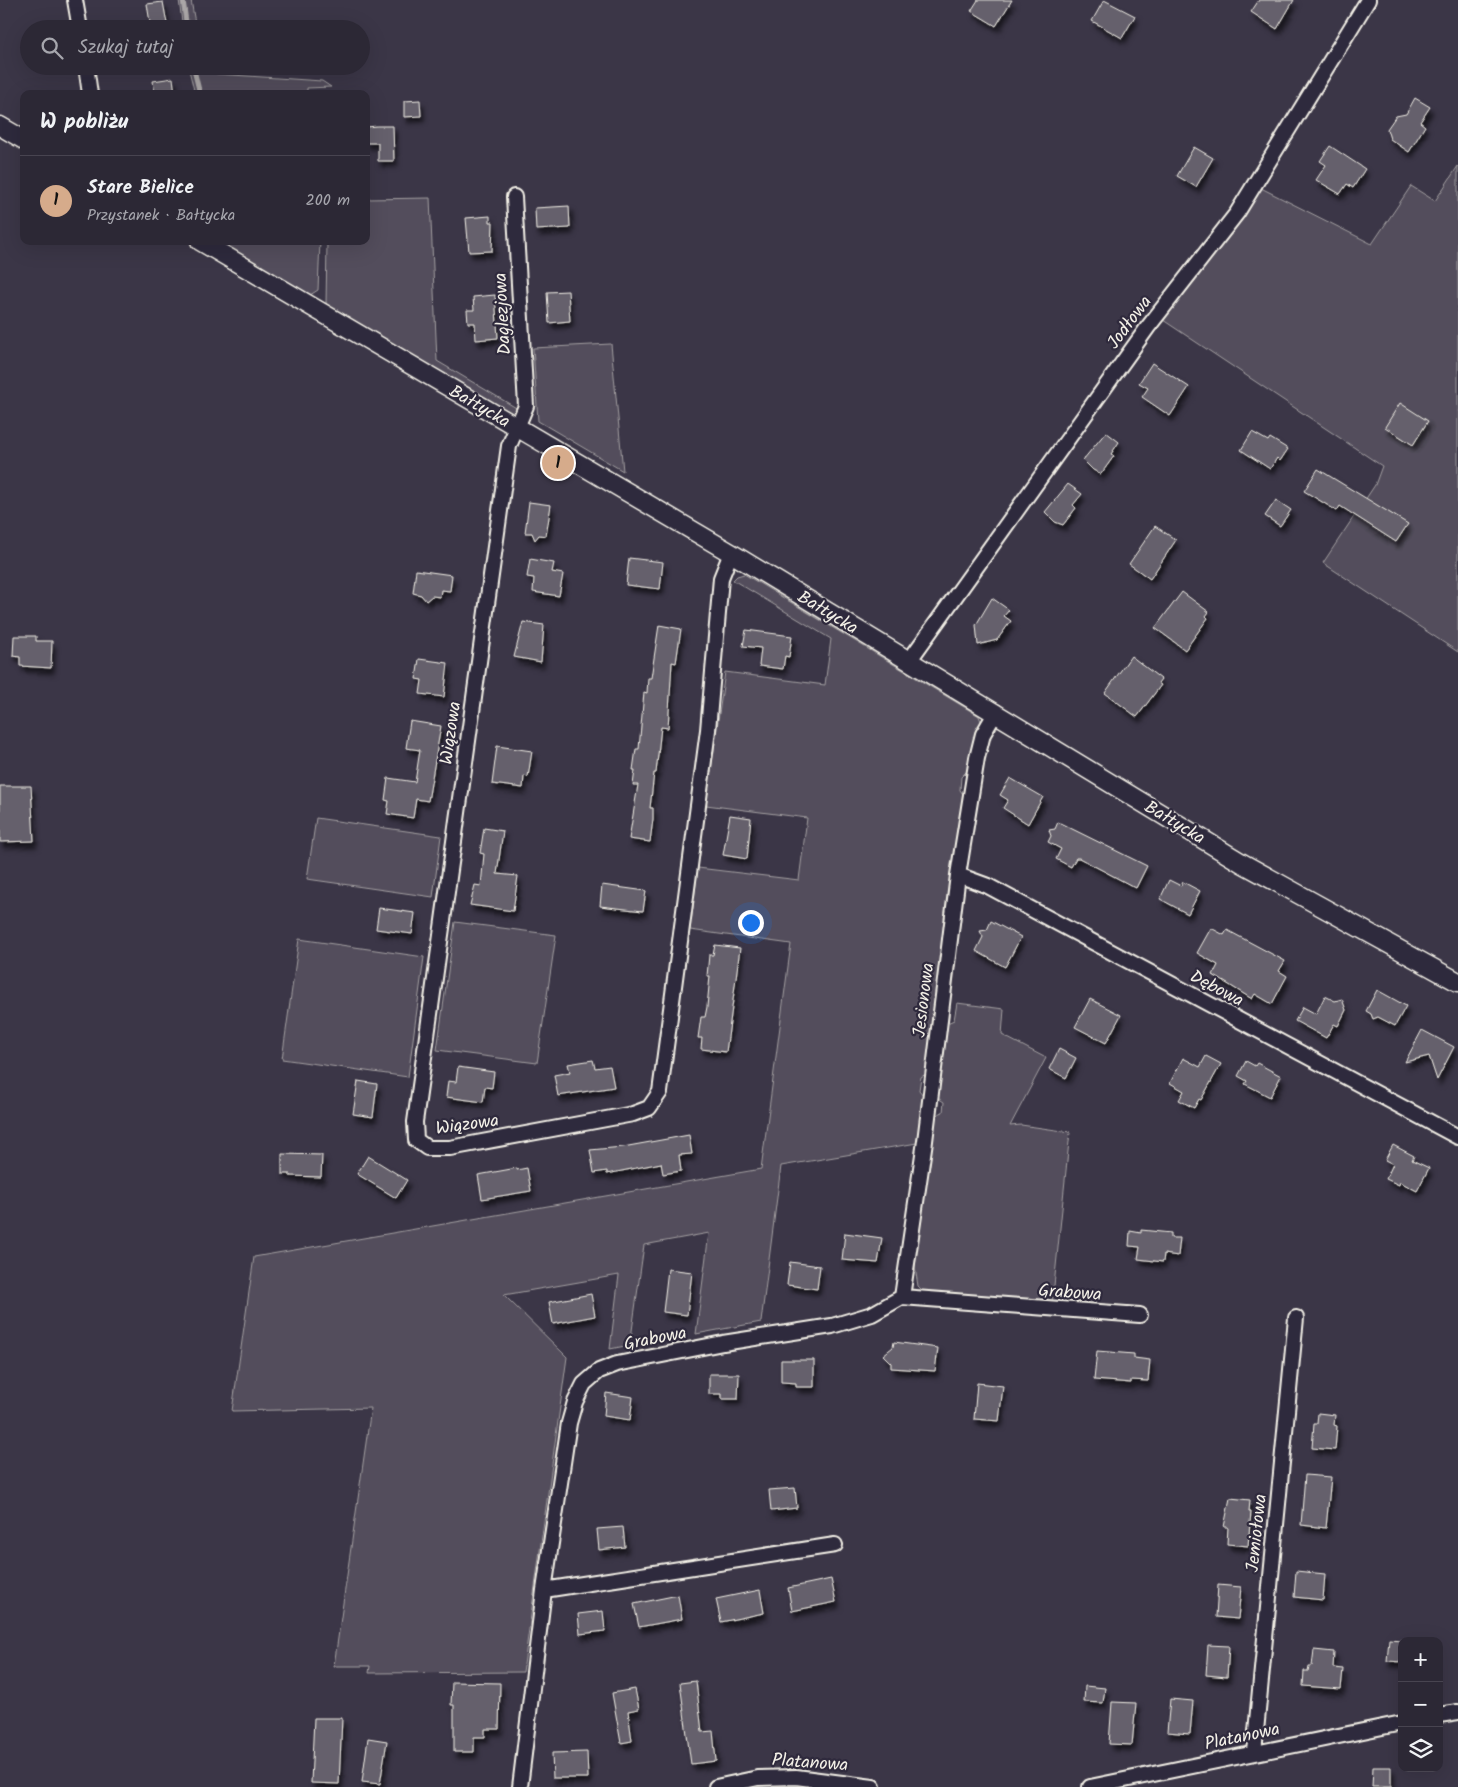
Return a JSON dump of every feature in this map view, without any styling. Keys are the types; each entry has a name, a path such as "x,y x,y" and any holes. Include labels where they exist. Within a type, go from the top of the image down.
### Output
{"street":[{"path":"75,0 78,20"},
{"name":"Jodłowa","path":"909,661 1130,351 1236,213 1368,0"},
{"path":"87,75 89,90"},
{"path":"0,126 20,138"},
{"name":"Daglezjowa","path":"514,197 526,406 517,427"},
{"name":"Bałtycka","path":"207,245 730,553 996,712 1242,863 1458,982"},
{"name":"Wiązowa","path":"517,427 509,446 415,1122 416,1140 427,1148 450,1148 633,1114 649,1108 660,1092 708,730 721,578 730,553"},
{"name":"Jesionowa","path":"902,1297 925,1141 958,875 977,758 983,734 996,712"},
{"name":"Dębowa","path":"958,875 988,886 1458,1137"},
{"name":"Grabowa","path":"520,1787 544,1590 574,1402 584,1384 599,1371 617,1364 723,1343 832,1326 872,1314 902,1297 1140,1314"},
{"name":"Jemiołowa","path":"1254,1752 1296,1318"},
{"path":"544,1590 835,1545"},
{"path":"1443,1714 1458,1712"},
{"name":"Platanowa","path":"1090,1787 1398,1723"},
{"name":"Platanowa","path":"716,1787 758,1778 796,1777 873,1787"}],"shaded area":[{"path":"179,0 191,0 194,20 182,20"},
{"path":"190,75 232,75 322,81 331,87 307,88 307,90 194,90"},
{"path":"1458,166 1458,652 1323,563 1375,485 1382,466 1163,320 1214,253 1259,187 1372,244 1411,186 1435,201"},
{"path":"430,198 437,361 518,409 512,414 326,306 327,245 370,245 370,199"},
{"path":"222,245 320,245 318,290 307,297"},
{"path":"611,344 623,471 538,421 533,348"},
{"path":"744,574 979,716 981,721 967,771 961,777 960,790 963,794 926,1074 921,1077 919,1090 923,1095 917,1143 781,1166 761,1322 696,1334 709,1233 644,1245 630,1345 610,1349 619,1275 504,1295 567,1357 523,1672 369,1673 370,1666 334,1666 371,1408 232,1411 254,1257 761,1169 791,944 690,930 698,868 799,880 807,818 706,805 725,672 825,685 831,639 733,580 737,576"},
{"path":"316,818 441,836 433,897 307,879"},
{"path":"455,922 556,935 537,1063 437,1050"},
{"path":"299,939 424,957 408,1077 282,1059"},
{"path":"957,1003 1004,1009 1002,1035 1046,1058 1010,1126 1021,1125 1070,1132 1052,1305 925,1293 918,1286 915,1267 934,1116 943,1112 944,1102 936,1097 945,1024 954,1020"}],"building":[{"path":"978,0 1012,0 996,26 971,11"},
{"path":"1104,0 1135,16 1122,38 1092,21"},
{"path":"1259,0 1294,0 1277,29 1251,12"},
{"path":"163,2 166,20 150,20 147,4"},
{"path":"173,78 174,90 154,90 153,81"},
{"path":"1415,98 1430,107 1420,122 1425,126 1409,152 1390,139 1387,129 1396,116 1406,114"},
{"path":"420,100 421,116 404,117 404,101"},
{"path":"393,126 394,161 378,161 378,143 370,143 370,127"},
{"path":"1330,146 1365,169 1353,188 1347,184 1340,194 1316,180 1326,165 1320,161"},
{"path":"1194,147 1213,158 1196,187 1177,176"},
{"path":"569,206 570,228 536,230 535,208"},
{"path":"490,216 490,222 493,222 492,251 469,252 466,218"},
{"path":"568,291 570,321 549,323 547,292"},
{"path":"495,295 498,338 476,340 475,323 468,323 467,310 474,310 473,297"},
{"path":"1152,363 1189,387 1170,416 1142,397 1148,388 1139,383"},
{"path":"1400,403 1428,421 1413,445 1385,427"},
{"path":"1106,432 1119,442 1111,454 1114,456 1101,474 1093,470 1083,460"},
{"path":"1252,432 1268,441 1270,438 1288,449 1280,461 1277,458 1270,469 1241,450"},
{"path":"1318,469 1408,524 1396,542 1340,506 1337,511 1304,491"},
{"path":"1068,484 1082,494 1073,505 1076,508 1063,525 1055,522 1045,512"},
{"path":"1276,500 1291,510 1280,526 1265,516"},
{"path":"529,502 551,505 546,536 539,535 535,540 532,533 525,533"},
{"path":"1155,526 1176,540 1150,579 1129,564"},
{"path":"629,558 663,562 660,589 626,585"},
{"path":"530,559 554,563 552,572 563,574 559,596 533,592 534,578 527,577"},
{"path":"416,570 452,575 450,591 441,590 440,597 432,596 426,601 421,595 413,593"},
{"path":"1182,592 1209,612 1206,616 1208,618 1185,650 1155,628"},
{"path":"992,598 1009,610 1004,616 1011,621 997,640 978,645 976,625"},
{"path":"523,622 544,625 541,662 514,657"},
{"path":"659,625 681,629 676,663 672,662 668,728 661,727 656,773 654,773 650,808 653,808 653,819 650,842 629,839 638,785 633,785 635,770 633,770 636,749 639,749 644,692 647,693 648,678 651,678"},
{"path":"746,630 792,636 789,657 785,656 783,669 759,666 761,648 743,646"},
{"path":"14,636 36,636 36,641 52,641 51,668 20,666 20,657 13,656"},
{"path":"1131,656 1161,679 1158,683 1161,685 1137,717 1105,693"},
{"path":"419,659 448,663 444,697 420,694 422,680 416,679"},
{"path":"410,721 441,726 428,801 416,799 413,818 387,814 389,801 385,800 388,778 415,782 420,750 406,748"},
{"path":"497,746 532,751 528,777 524,776 523,788 492,784"},
{"path":"1010,778 1043,797 1028,824 1003,808 1008,800 1000,795"},
{"path":"0,786 31,786 34,841 0,842"},
{"path":"730,815 751,818 747,859 723,855"},
{"path":"1058,822 1147,866 1136,888 1079,858 1076,858 1071,867 1056,859 1061,849 1048,842 1051,836 1049,830 1055,829"},
{"path":"484,828 503,831 497,874 518,876 513,911 470,905 475,885 481,886 484,854 480,853"},
{"path":"1169,880 1181,886 1183,882 1200,891 1188,914 1160,899"},
{"path":"602,885 646,891 643,911 600,906"},
{"path":"379,908 415,913 412,934 376,929"},
{"path":"991,921 1021,937 1005,967 976,951 983,937 980,931 987,930"},
{"path":"1211,928 1224,935 1227,930 1285,961 1279,971 1287,976 1272,1004 1255,994 1252,999 1213,975 1218,965 1197,953"},
{"path":"715,945 740,948 726,1052 701,1049 702,1038 698,1038 701,1017 705,1017 707,1007 710,976 707,976 709,955 713,955"},
{"path":"1377,990 1406,1006 1395,1026 1378,1017 1373,1019 1371,1014 1366,1011"},
{"path":"1325,996 1335,1001 1342,999 1346,1010 1338,1026 1334,1024 1326,1038 1295,1021 1303,1007 1316,1014"},
{"path":"1090,999 1121,1015 1106,1043 1075,1027"},
{"path":"1422,1030 1454,1047 1437,1080 1429,1056 1405,1062"},
{"path":"1059,1049 1076,1058 1066,1078 1049,1069"},
{"path":"1206,1056 1221,1064 1201,1100 1199,1099 1194,1108 1179,1100 1184,1091 1170,1083 1183,1058 1200,1067"},
{"path":"593,1060 595,1068 610,1066 614,1087 558,1096 554,1075 570,1072 568,1064"},
{"path":"1246,1061 1255,1066 1257,1063 1281,1076 1270,1097 1245,1084 1247,1081 1238,1076"},
{"path":"458,1067 494,1072 492,1088 485,1087 483,1102 446,1097 448,1081 456,1082"},
{"path":"358,1081 377,1084 373,1117 353,1114"},
{"path":"689,1135 692,1154 679,1155 681,1171 663,1174 661,1163 607,1174 607,1171 594,1173 590,1150 623,1147"},
{"path":"1393,1145 1414,1156 1412,1160 1429,1168 1417,1191 1400,1182 1399,1185 1386,1179 1393,1164 1385,1160"},
{"path":"282,1154 322,1155 321,1177 282,1174"},
{"path":"368,1156 407,1180 396,1198 357,1174"},
{"path":"517,1168 517,1170 527,1168 531,1191 482,1199 478,1175"},
{"path":"1141,1230 1171,1233 1171,1238 1180,1238 1178,1256 1164,1254 1163,1262 1138,1259 1140,1247 1129,1246 1130,1231 1141,1233"},
{"path":"845,1233 882,1238 878,1263 842,1260"},
{"path":"790,1262 820,1266 817,1289 787,1285"},
{"path":"668,1269 692,1272 687,1315 663,1312"},
{"path":"591,1294 595,1316 553,1324 549,1302"},
{"path":"894,1342 938,1348 935,1371 891,1368 891,1363 883,1355 893,1347"},
{"path":"1097,1351 1134,1354 1134,1358 1150,1360 1148,1381 1131,1380 1131,1383 1094,1380"},
{"path":"781,1360 814,1360 814,1387 796,1387 796,1383 781,1382"},
{"path":"709,1374 739,1374 738,1399 722,1399 722,1394 709,1394"},
{"path":"977,1383 1003,1386 999,1421 974,1419"},
{"path":"606,1393 633,1397 630,1420 604,1416"},
{"path":"1318,1413 1335,1415 1334,1425 1337,1426 1335,1450 1312,1448 1314,1424 1317,1424"},
{"path":"1305,1475 1331,1477 1326,1528 1301,1525"},
{"path":"795,1488 797,1508 771,1511 769,1490"},
{"path":"1230,1498 1250,1500 1249,1512 1251,1512 1248,1546 1227,1544 1228,1527 1224,1527"},
{"path":"623,1527 625,1547 599,1550 597,1529"},
{"path":"1296,1571 1325,1574 1323,1600 1294,1597"},
{"path":"831,1579 836,1602 792,1611 788,1588"},
{"path":"1218,1585 1241,1587 1238,1619 1216,1617"},
{"path":"760,1590 764,1613 721,1622 716,1599"},
{"path":"678,1595 682,1619 639,1627 634,1604"},
{"path":"603,1611 605,1631 580,1634 578,1614"},
{"path":"1389,1639 1398,1640 1398,1662 1387,1661"},
{"path":"1208,1645 1229,1646 1227,1677 1206,1675"},
{"path":"1314,1650 1334,1652 1333,1668 1343,1669 1341,1689 1303,1686 1304,1671 1308,1671 1309,1666 1312,1666"},
{"path":"696,1681 702,1732 713,1731 716,1761 691,1764 680,1683"},
{"path":"452,1682 500,1683 499,1729 485,1729 485,1737 474,1737 474,1752 454,1752 454,1705 451,1705"},
{"path":"1085,1686 1105,1688 1103,1703 1084,1702"},
{"path":"635,1689 639,1709 628,1711 632,1741 621,1743 612,1693"},
{"path":"1170,1699 1193,1701 1190,1734 1167,1732"},
{"path":"1112,1702 1136,1703 1132,1745 1109,1744"},
{"path":"314,1718 342,1718 339,1784 311,1783"},
{"path":"368,1738 387,1741 380,1784 362,1782"},
{"path":"587,1752 588,1778 553,1778 552,1753"},
{"path":"1373,1767 1391,1767 1391,1787 1372,1787"}],"waterway":[{"path":"183,0 186,20"},
{"path":"195,75 199,90"}],"place":[{"name":"Stare Bielice","path":"558,463"}]}
